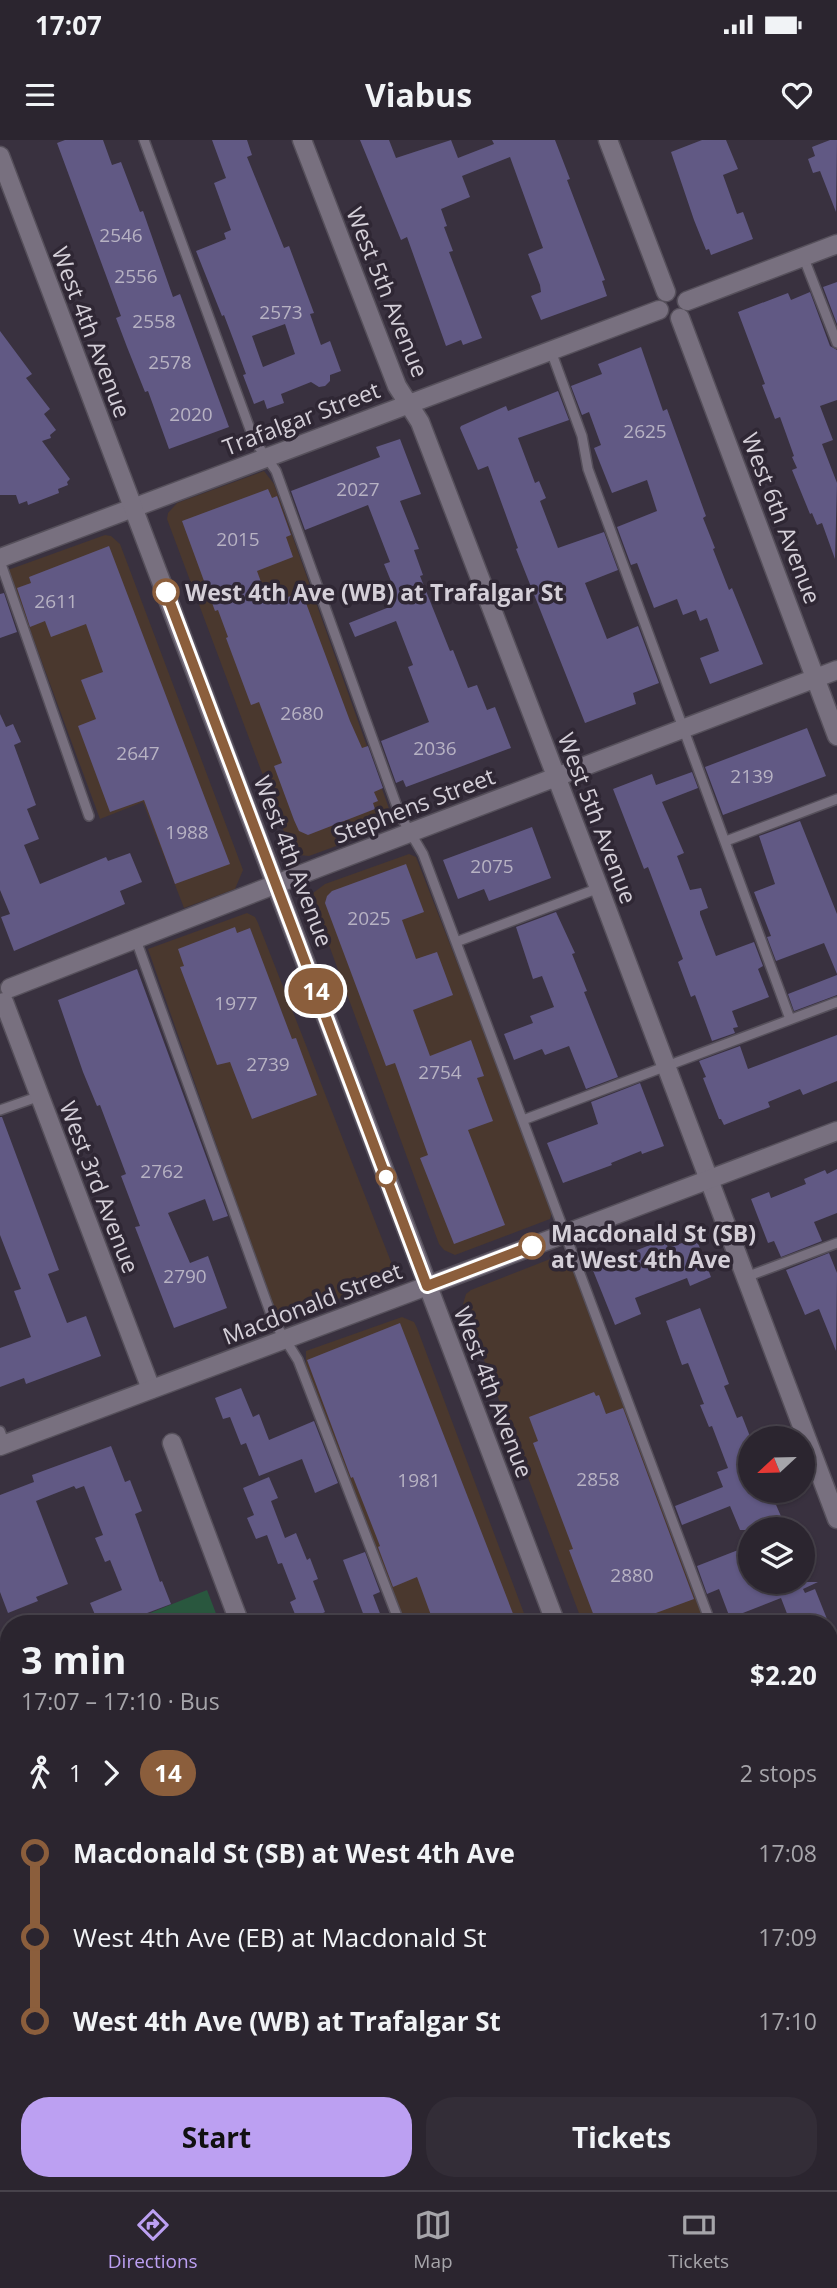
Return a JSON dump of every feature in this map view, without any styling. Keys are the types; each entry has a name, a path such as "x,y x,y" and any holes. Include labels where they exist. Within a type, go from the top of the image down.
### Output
{"street":[{"name":"West 5th Avenue","path":"302,140 397,386 420,422 600,888 837,1520"},
{"path":"608,140 666,292"},
{"name":"West 4th Avenue","path":"0,156 553,1615"},
{"path":"687,301 837,244"},
{"path":"678,291 687,301 688,309 680,318 670,320 659,310 659,300 666,292 678,291"},
{"name":"Trafalgar Street","path":"0,559 659,310"},
{"name":"West 6th Avenue","path":"680,318 837,736"},
{"name":"Stephens Street","path":"3,993 276,884 837,670"},
{"name":"West 3rd Avenue","path":"3,993 151,1389"},
{"name":"Macdonald Street","path":"2,1440 284,1340 837,1131"},
{"path":"172,1443 237,1615"}],"lane":[{"path":"144,140 254,440 276,471 400,815 423,854 709,1615"},
{"path":"803,256 837,343"},
{"path":"551,351 582,436 588,469 790,1019"},
{"path":"0,559 89,816"},
{"path":"726,841 837,799"},
{"path":"456,942 600,888"},
{"path":"136,940 273,1320 298,1360 397,1615"},
{"path":"523,1120 837,1002"},
{"path":"0,1111 40,1096"},
{"path":"746,1277 837,1244"}],"shaded area":[{"path":"264,471 274,484 392,817 391,826 309,856 299,855 289,845 167,519 168,513 177,503"},
{"path":"105,535 111,536 120,544 243,870 235,889 184,908 143,802 100,819 8,570"},
{"path":"409,854 416,857 553,1209 550,1219 455,1255 444,1250 439,1244 312,899 313,893 325,884"},
{"path":"247,913 255,917 258,923 393,1267 392,1274 383,1282 282,1320 277,1318 148,949"},
{"path":"563,1254 570,1263 703,1615 580,1615 463,1304 466,1294"},
{"path":"402,1317 414,1322 525,1615 402,1615 306,1366 306,1351"}],"green space":[{"path":"207,1590 217,1615 145,1615"}],"building":[{"path":"65,140 103,140 112,165 121,162 140,212 143,211 173,297 180,294 229,427 169,449 148,391 145,392 116,318 121,316 57,143"},
{"path":"212,140 247,140 252,155 247,157 284,248 289,246 314,313 310,314 321,345 330,341 341,371 330,375 330,381 325,386 319,387 311,382 281,394 284,403 267,409 264,400 254,404 235,344 196,251 226,239 224,233 231,230 214,183 226,178","holes":["285,324 295,354 263,367 252,336"]},
{"path":"360,140 389,140 396,158 451,140 458,158 494,144 492,140 555,140 570,179 567,180 605,280 602,281 607,296 541,320 531,296 541,292 540,285 528,254 543,248 510,157 462,176 470,197 441,209 453,251 449,252 482,338 463,345 461,340 446,346 407,237 401,240"},
{"path":"702,140 726,140 738,169 723,175 737,214 743,212 753,239 711,255 709,249 706,250 694,220 671,152"},
{"path":"837,140 836,212 820,171 813,173 808,159 815,156 812,147"},
{"path":"837,282 837,324 823,287"},
{"path":"810,292 830,346 837,350 837,400 820,406 833,440 822,444 837,483 835,559 822,523 817,525 812,513 810,514 792,470 797,468 792,457 794,456 780,417 775,419 738,312 788,293 791,300"},
{"path":"0,331 32,374 26,378 50,409 44,414 56,430 50,435 51,438 42,441 70,479 68,485 58,489 59,493 28,505 27,501 19,504 16,495 0,495"},
{"path":"641,347 663,411 667,409 706,516 703,518 715,548 713,549 763,664 710,684 700,658 719,651 707,618 700,621 696,610 683,615 677,599 654,608 637,563 631,565 617,527 657,511 647,480 612,493 594,448 601,445 589,412 582,415 571,386 602,374 598,364"},
{"path":"558,391 569,420 518,438 535,483 539,481 546,498 540,501 558,548 604,532 618,570 585,583 607,639 638,626 659,683 633,693 636,704 585,723 516,549 518,548 488,466 478,470 460,428 506,406 508,411"},
{"path":"400,439 421,494 400,501 419,549 414,550 423,575 420,576 468,688 477,685 487,710 495,707 511,748 406,787 403,780 396,783 381,741 429,722 408,667 413,665 396,621 355,637 349,623 392,606 388,593 395,591 384,564 390,562 368,505 305,530 291,491 380,457 376,447"},
{"path":"268,489 272,498 277,496 291,535 286,537 293,557 257,571 269,604 296,594 298,597 303,595 350,721 362,748 368,746 383,788 374,792 378,801 373,803 375,809 308,835 299,831 294,820 274,766 282,763 259,702 251,705 218,610 215,611 182,521"},
{"path":"109,546 230,864 175,884 144,800 110,812 78,726 96,719 81,680 103,672 86,624 51,637 45,621 30,627 17,588 31,583 29,577"},
{"path":"4,593 17,632 0,638 0,594"},
{"path":"0,714 6,727 13,724 21,742 14,745 36,805 27,809 39,839 24,845 40,884 106,857 108,861 130,853 142,882 120,891 125,904 14,951 1,917 10,914 0,890"},
{"path":"807,728 826,776 723,815 705,767"},
{"path":"692,772 698,788 662,802 684,853 677,856 690,890 701,888 708,908 700,911 700,914 716,956 754,942 763,966 758,969 769,997 732,1011 738,1027 733,1028 735,1033 712,1041 695,995 691,997 678,962 683,959 648,867 644,869 613,789 652,774 656,785"},
{"path":"800,821 837,914 837,974 824,943 776,961 767,937 771,936 754,892 775,884 759,836"},
{"path":"532,827 551,878 489,901 484,889 458,899 443,860"},
{"path":"406,864 424,912 402,920 416,959 437,952 453,995 413,1010 430,1056 471,1040 484,1076 477,1078 493,1121 468,1130 505,1225 454,1244 420,1158 428,1155 395,1063 386,1066 325,903 332,891"},
{"path":"556,912 575,953 572,954 587,991 584,992 618,1077 586,1089 569,1046 545,1055 542,1049 514,1060 504,1034 533,1023 530,1016 554,1007 542,976 533,979 516,927"},
{"path":"235,927 237,933 250,928 292,1039 296,1038 317,1095 252,1119 230,1062 217,1065 180,967 184,966 178,949"},
{"path":"137,969 228,1216 213,1221 205,1199 168,1213 190,1263 208,1256 227,1308 174,1328 135,1227 140,1226 121,1176 126,1174 100,1105 97,1106 83,1072 58,1000"},
{"path":"837,975 837,995 794,1011 788,994"},
{"path":"837,1035 837,1081 803,1095 800,1089 768,1102 770,1107 724,1125 719,1119 699,1061 740,1046 748,1069"},
{"path":"640,1083 664,1146 642,1154 641,1151 563,1183 547,1143 598,1124 591,1102"},
{"path":"0,1117 59,1270 48,1274 67,1323 86,1316 101,1356 26,1384 24,1378 0,1387 0,1348 31,1337 14,1291 21,1289 0,1235"},
{"path":"837,1169 837,1213 814,1222 822,1241 781,1257 774,1241 768,1243 751,1199 769,1192 771,1198 806,1184 804,1179 825,1170 827,1174"},
{"path":"696,1238 711,1277 690,1286 687,1278 635,1298 641,1314 615,1325 592,1268 665,1239 668,1248"},
{"path":"829,1253 837,1273 836,1351 819,1309 805,1315 786,1270"},
{"path":"700,1308 729,1384 724,1386 737,1418 742,1416 746,1426 738,1426 738,1503 775,1503 781,1517 738,1517 738,1525 730,1506 682,1525 675,1506 723,1487 717,1472 728,1468 712,1426 709,1427 700,1405 704,1404 688,1363 682,1365 666,1321"},
{"path":"400,1323 514,1615 431,1615 417,1577 393,1587 378,1547 380,1546 353,1477 351,1478 307,1360"},
{"path":"241,1388 253,1417 259,1414 269,1440 314,1421 338,1483 315,1493 302,1459 259,1476 246,1443 241,1445 230,1417 223,1419 215,1398"},
{"path":"594,1392 596,1396 599,1395 606,1414 623,1408 694,1599 650,1615 594,1615 569,1550 573,1549 533,1443 538,1441 529,1417"},
{"path":"111,1446 125,1482 130,1480 142,1511 135,1514 171,1604 142,1615 95,1615 90,1603 122,1590 110,1560 105,1562 95,1538 103,1535 84,1486 76,1489 74,1486 36,1501 68,1584 36,1597 38,1601 8,1613 0,1592 0,1495 34,1482 32,1475"},
{"path":"269,1477 278,1498 271,1501 285,1538 296,1533 318,1579 313,1581 325,1612 321,1615 295,1615 290,1602 296,1599 282,1563 278,1564 267,1535 256,1539 247,1518 254,1515 243,1488"},
{"path":"738,1550 738,1594 815,1594 815,1589 825,1615 788,1615 781,1598 738,1615 729,1615 719,1589 707,1594 697,1566"},
{"path":"365,1552 380,1592 373,1595 381,1615 364,1615 343,1560"}],"bus line":[{"name":"14","path":"166,592 427,1286 532,1246"}],"place":[{"name":"West 4th Ave (WB) at Trafalgar St","path":"166,592"},
{"name":"Macdonald St (SB) at West 4th Ave","path":"532,1246"}]}
